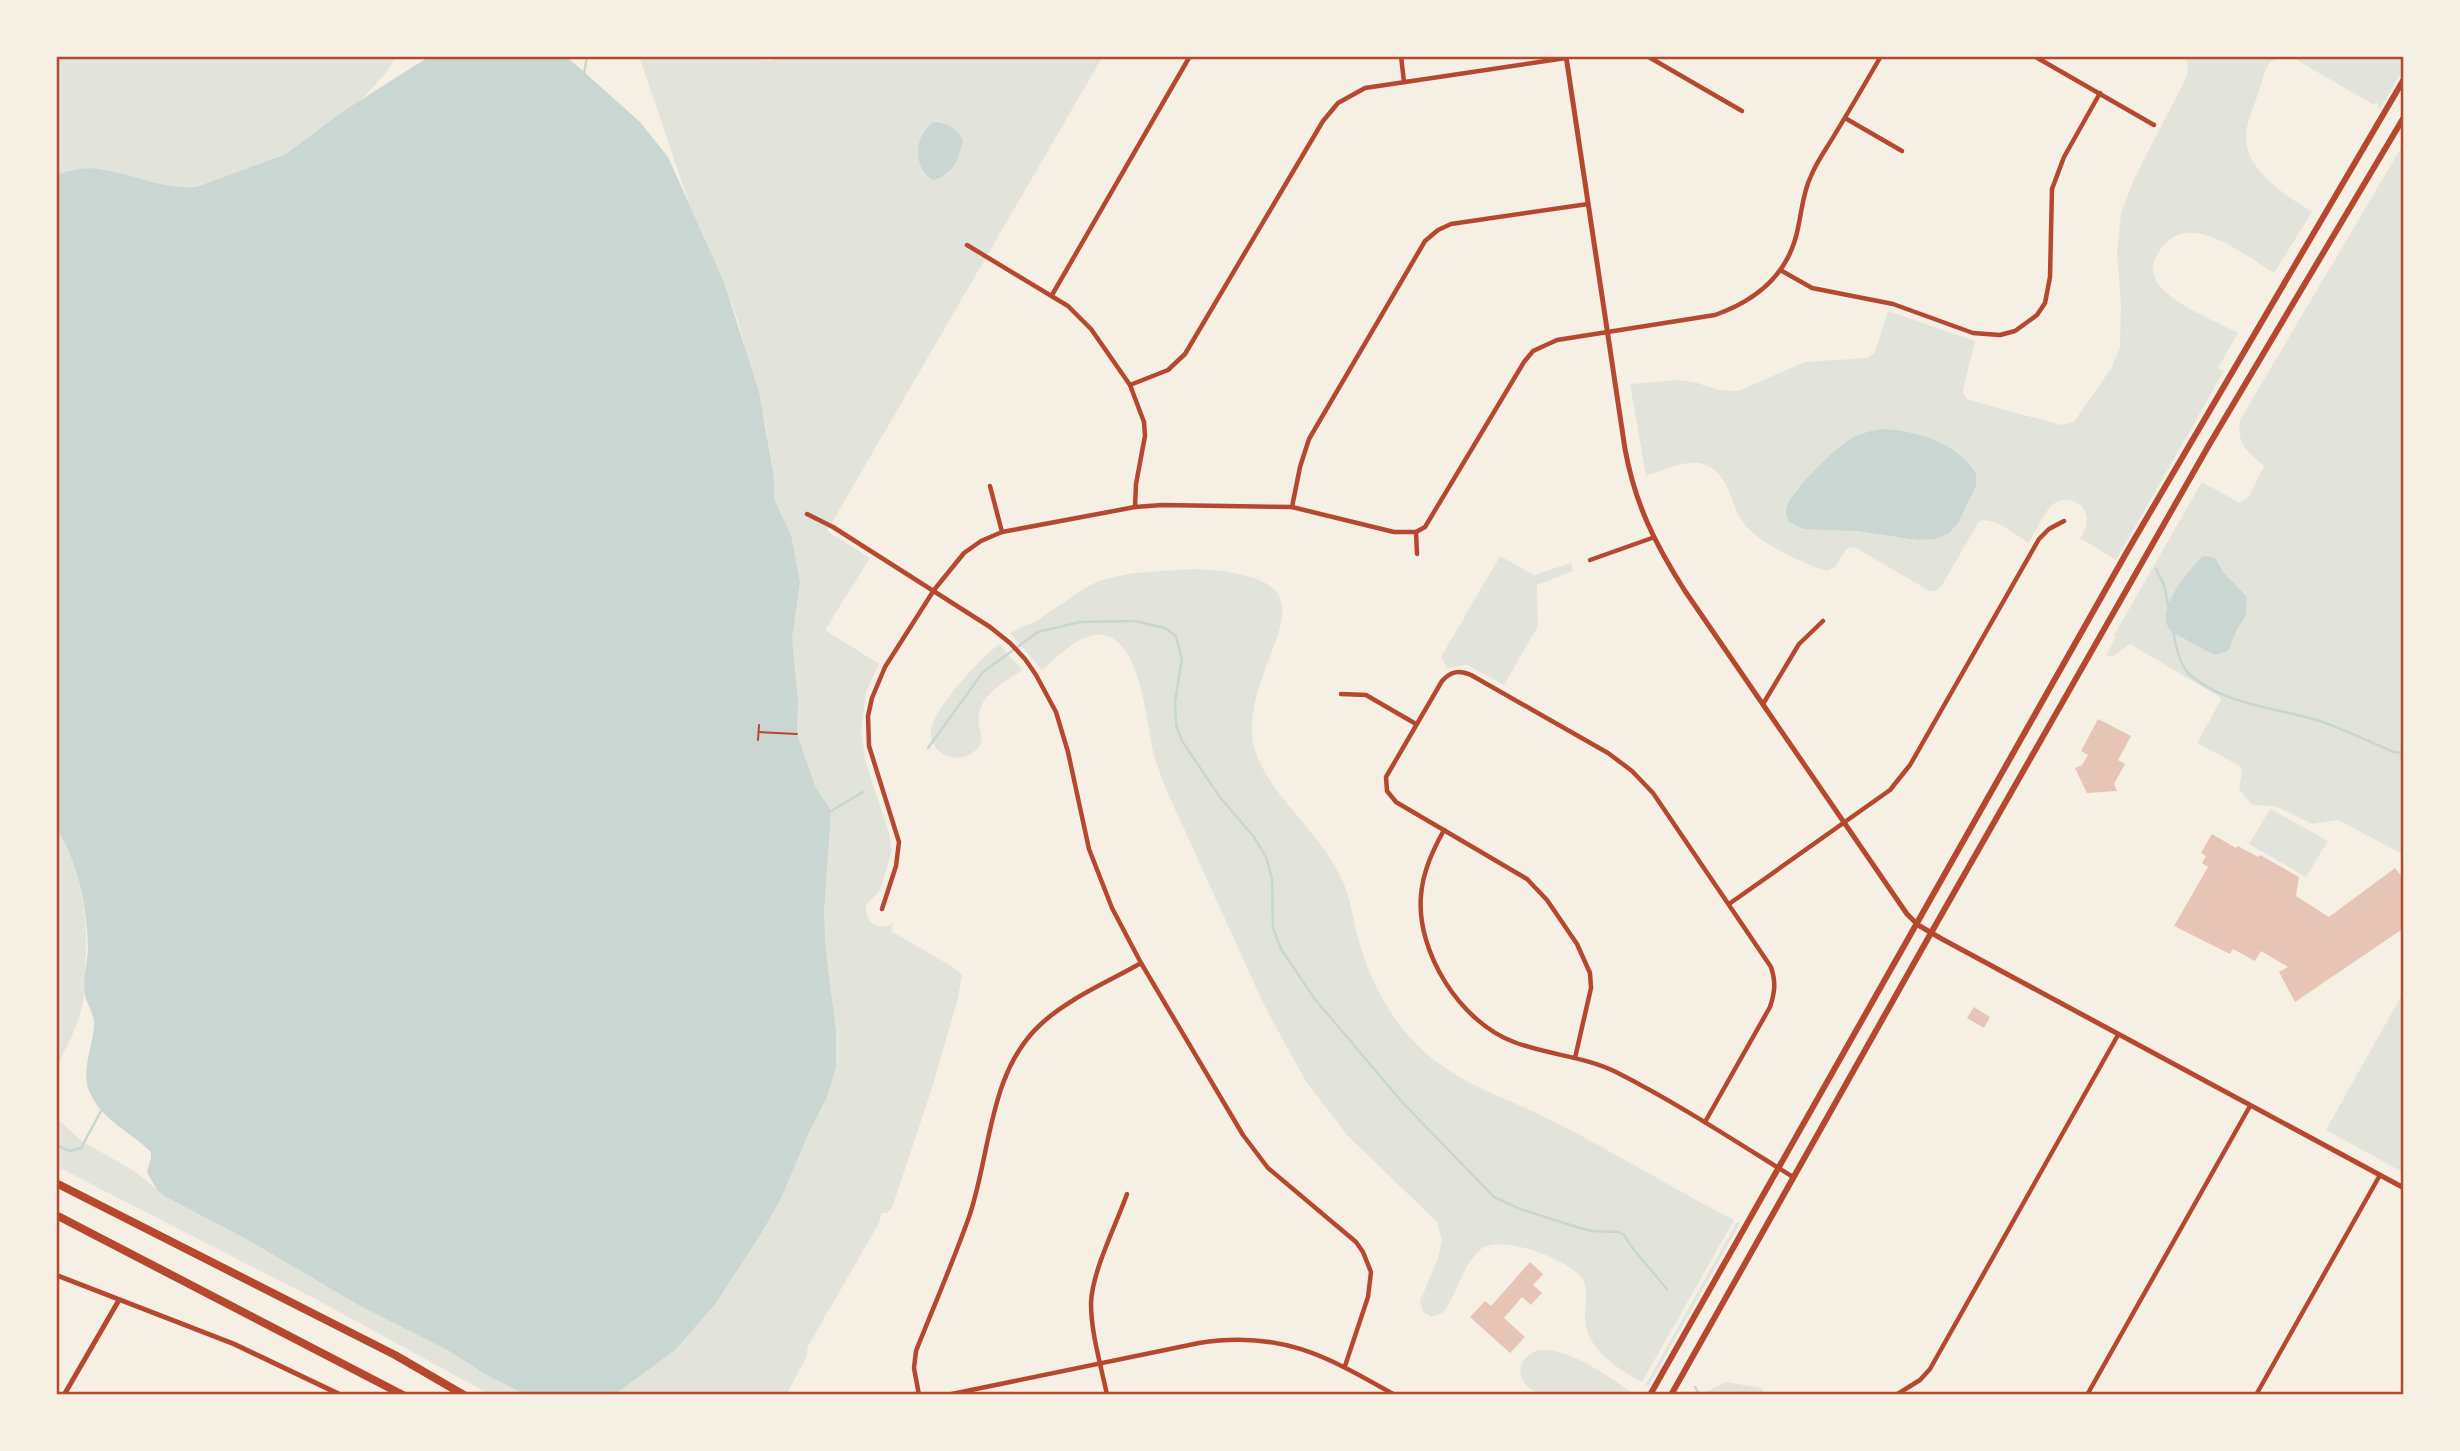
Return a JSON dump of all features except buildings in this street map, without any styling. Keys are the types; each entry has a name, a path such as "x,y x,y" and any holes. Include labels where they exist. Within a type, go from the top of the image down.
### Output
{"highway":[{"path":"56,1183 395,1355 464,1395"},
{"path":"56,1215 403,1395"}],"main road":[{"path":"1650,1395 2123,558 2404,79"},
{"path":"1671,1395 2209,445 2404,117"}],"street":[{"path":"1052,295 1190,56"},
{"path":"1401,56 1404,82"},
{"path":"1647,56 1742,111"},
{"path":"882,909 896,866 899,842 869,746 868,716 872,698 885,667 934,590 964,553 981,541 1002,532 1135,507 1162,505 1292,507 1394,532 1416,532 1430,521 1533,351 1557,340 1715,315 1756,296 1782,271 1796,240 1802,202 1811,175 1881,56"},
{"path":"2034,56 2154,125"},
{"path":"1130,385 1168,370 1185,354 1323,121 1338,103 1365,88 1566,57 1630,473 1652,538 1685,591 1916,923 2404,1188"},
{"path":"1782,271 1812,288 1893,304 1973,333 2000,335 2015,331 2037,314 2045,303 2050,277 2052,189 2064,157 2100,93"},
{"path":"1845,118 1902,151"},
{"path":"1292,507 1309,439 1425,241 1451,224 1588,204"},
{"path":"967,245 1052,295 1080,317 1130,385 1144,422 1145,436 1136,484 1135,507"},
{"path":"990,486 1002,532"},
{"path":"807,514 833,527 934,590 1010,643 1036,675 1056,712 1068,752 1089,849 1112,908 1141,963 1255,1154 1356,1242 1363,1252 1371,1272 1368,1297 1345,1366"},
{"path":"1729,904 1890,790 1905,772 2039,539 2049,529 2064,521"},
{"path":"1416,532 1418,554"},
{"path":"1590,560 1652,538"},
{"path":"1763,704 1798,644 1822,621"},
{"path":"1575,1058 1591,988 1590,973 1577,944 1542,895 1527,879 1396,802 1387,791 1387,777 1416,724 1448,675 1462,671 1608,753 1632,771 1653,793 1771,967 1775,981 1774,996 1705,1122"},
{"path":"1341,694 1366,695 1416,724"},
{"path":"1444,830 1428,863 1421,897 1426,939 1438,970 1459,1003 1470,1014 1500,1036 1514,1042 1599,1064 1617,1073 1705,1122 1793,1177"},
{"path":"919,1395 914,1368 916,1351 969,1216 1000,1091 1009,1071 1023,1046 1040,1025 1063,1007 1141,963"},
{"path":"1896,1395 1920,1380 1930,1369 2119,1035"},
{"path":"2087,1395 2250,1106"},
{"path":"2256,1395 2380,1175"},
{"path":"1107,1395 1091,1303 1094,1283 1127,1194"},
{"path":"56,1275 246,1349 341,1395"},
{"path":"64,1395 119,1300"},
{"path":"947,1395 1199,1343 1240,1339 1287,1344 1314,1352 1345,1366 1395,1395"}],"path":[{"path":"758,740 759,725"},
{"path":"759,732 797,734"}],"shaded area":[{"path":"56,56 396,56 385,74 362,99 286,154 196,187 182,187 89,168 56,174"},
{"path":"430,56 566,56 640,122 668,157 724,282 759,392 774,477 774,499 791,535 800,582 792,638 798,703 797,734 815,786 831,811 824,910 825,944 836,1032 836,1067 827,1097 782,1196 716,1303 675,1350 614,1395 526,1395 166,1197 157,1190 147,1172 151,1152 102,1111 87,1085 94,1021 84,989 88,946 86,916 76,869 56,828 56,174 89,168 169,186 196,187 286,154 342,112"},
{"path":"639,56 759,56 761,60 772,61 774,56 1103,56 827,531 870,558 825,630 879,664 866,692 861,730 866,763 889,833 892,851 880,890 866,905 866,911 870,921 878,926 883,927 894,922 891,931 962,975 957,1002 931,1091 892,1208 887,1213 882,1213 878,1225 808,1346 806,1358 786,1395 491,1395 321,1302 56,1166 56,1117 80,1140 134,1171 166,1197 325,1285 778,510 774,499 774,477 765,422 738,321 724,282 690,206"},
{"path":"2183,56 2404,56 2404,67 2380,109 2379,104 2374,105 2295,59 2281,57 2271,62 2249,120 2246,132 2248,150 2260,172 2312,212 2274,273 2229,245 2196,233 2181,234 2167,241 2156,257 2154,276 2168,294 2187,307 2238,333 2218,368 2224,371 2116,560 2080,538 2087,522 2086,514 2082,506 2063,500 2049,509 2029,543 1998,524 1979,521 1941,587 1930,591 1854,547 1846,549 1835,567 1827,571 1772,546 1746,526 1721,478 1713,469 1703,464 1682,464 1646,476 1630,384 1679,380 1719,390 1738,391 1805,362 1867,358 1875,352 1888,311 1975,341 1963,390 1969,400 2061,425 2074,422 2112,367 2120,347 2121,304 2117,253 2121,213 2135,177 2187,76 2188,64"},
{"path":"934,122 951,127 963,141 957,160 950,170 933,180 921,168 918,151 922,134"},
{"path":"2404,143 2404,855 2338,820 2312,824 2275,806 2252,805 2239,789 2242,772 2240,766 2197,743 2221,700 2218,696 2130,644 2112,657 2106,655 2116,637 2114,635 2202,482 2240,503 2249,497 2264,466 2248,452 2242,441 2240,420"},
{"path":"1886,429 1912,433 1936,441 1958,454 1976,473 1976,486 1958,523 1949,533 1935,539 1918,540 1857,531 1803,529 1788,521 1786,510 1789,503 1823,462 1853,438 1867,432"},
{"path":"1500,556 1534,575 1571,563 1573,571 1537,585 1538,626 1504,685 1467,665 1447,668 1441,657"},
{"path":"2203,556 2215,558 2223,572 2247,597 2246,615 2228,651 2214,655 2173,633 2167,623 2166,613 2175,591"},
{"path":"1194,569 1242,575 1270,586 1281,602 1281,623 1255,704 1252,735 1254,747 1269,779 1336,868 1348,896 1367,965 1385,1002 1409,1036 1442,1066 1460,1077 1557,1123 1734,1220 1642,1382 1613,1364 1596,1348 1590,1338 1586,1328 1586,1293 1583,1280 1565,1264 1535,1251 1503,1244 1481,1249 1469,1263 1442,1313 1432,1317 1423,1312 1420,1301 1442,1241 1437,1222 1348,1136 1305,1080 1265,1007 1165,787 1153,751 1138,677 1130,659 1120,644 1107,636 1090,636 1071,646 1042,670 1010,633 1038,620 1101,580 1133,573"},
{"path":"999,644 1022,670 996,688 985,700 979,719 981,743 975,751 959,758 942,754 932,740 931,731 940,709 959,684"},
{"path":"2270,809 2328,841 2306,877 2249,844"},
{"path":"56,828 78,876 86,947 82,1006 73,1033 56,1067"},
{"path":"2404,991 2404,1173 2326,1130"},
{"path":"1737,1222 1740,1223 1649,1385 1645,1386"},
{"path":"1538,1350 1550,1350 1576,1358 1635,1395 1545,1395 1536,1392 1524,1382 1521,1368 1523,1361"},
{"path":"1726,1382 1762,1388 1765,1395 1699,1395"}],"waterway":[{"path":"584,74 587,56"},
{"path":"2156,569 2164,585 2169,609"},
{"path":"928,748 983,672 1038,632 1080,622 1135,621 1165,628 1176,636 1182,659 1175,702 1176,725 1182,741 1219,796 1254,837 1266,857 1272,879 1273,928 1281,949 1314,998 1402,1102 1494,1197 1520,1209 1580,1228 1619,1232 1667,1289"},
{"path":"2173,630 2178,653 2186,670 2218,693 2320,721 2394,752 2404,753"},
{"path":"831,811 863,792"},
{"path":"56,1145 70,1151 81,1148 101,1111"},
{"path":"1695,1387 1700,1395"}]}
